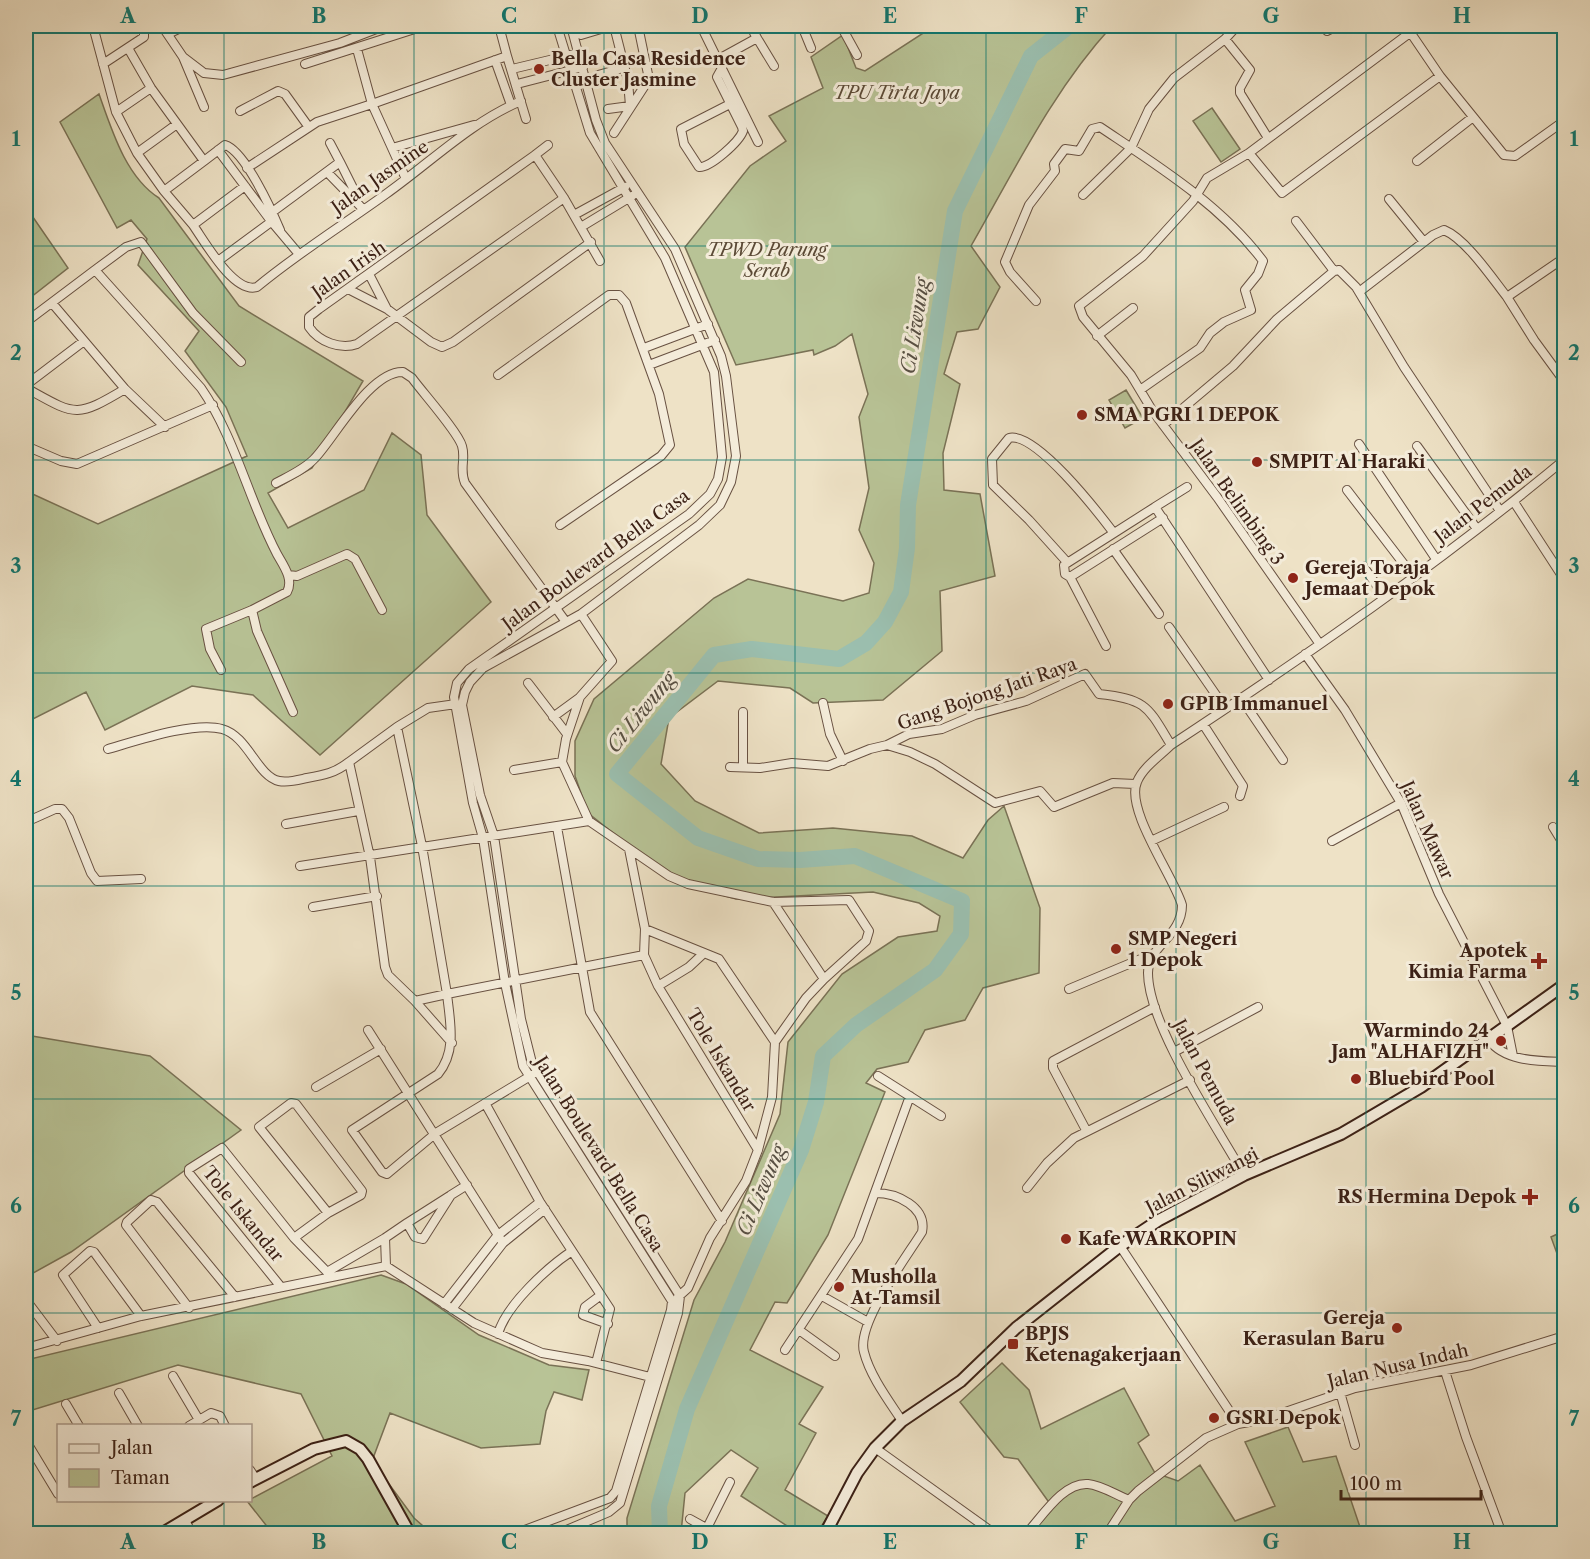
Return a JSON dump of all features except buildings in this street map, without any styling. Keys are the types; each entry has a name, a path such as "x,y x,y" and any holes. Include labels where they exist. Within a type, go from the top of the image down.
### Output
{"main road":[{"name":"Jalan Siliwangi","path":"825,1533 857,1473 875,1448 902,1421 961,1381 1016,1328 1120,1246 1159,1220 1244,1175 1341,1134 1421,1087 1564,985"},
{"path":"252,1477 314,1449 346,1441 360,1449 368,1459 410,1533"},
{"path":"161,1533 215,1502"}],"street":[{"path":"93,26 116,112 137,153 164,191 218,150 228,146 247,168 271,217 298,253"},
{"path":"103,64 144,37 144,26"},
{"path":"162,26 183,57 204,107"},
{"path":"168,34 185,26"},
{"path":"183,57 204,73 223,75 340,43 384,26"},
{"path":"305,64 424,26"},
{"path":"499,26 526,119"},
{"name":"Jalan Boulevard Bella Casa","path":"556,26 590,133 668,263 714,372 722,457 718,478 710,494 689,514 557,610 469,669 457,683 458,704 473,803 483,838 505,983 523,1066 672,1300"},
{"name":"Jalan Boulevard Bella Casa","path":"571,26 596,120 605,143 675,249 715,340 726,376 736,456 731,482 720,506 699,525 581,614 483,668 467,686 458,704 480,795 494,836 521,1019 532,1063 680,1296"},
{"path":"581,34 612,26 628,81 630,106"},
{"path":"614,133 649,79 638,26"},
{"path":"701,26 758,142"},
{"path":"758,26 752,28 774,66"},
{"path":"802,26 811,48"},
{"path":"841,26 857,55"},
{"path":"1083,195 1131,148 1149,109 1174,78 1225,39 1237,26"},
{"path":"1322,26 1327,31 1337,26"},
{"path":"1196,196 1207,178 1249,153 1408,29 1440,76 1497,150 1508,157 1515,156 1564,121"},
{"path":"730,104 681,129 684,144 699,167 706,166 742,135 742,127 717,77 720,64 757,38"},
{"path":"1225,39 1250,70 1239,88 1240,93 1268,138"},
{"path":"128,48 152,88 204,161"},
{"path":"357,49 372,104"},
{"path":"512,69 579,53"},
{"path":"247,168 308,126 507,56"},
{"path":"495,60 511,105"},
{"path":"517,84 583,67"},
{"path":"598,75 623,68"},
{"path":"1249,153 1282,193 1440,76"},
{"path":"116,112 152,88"},
{"path":"240,111 278,91 285,94 308,126"},
{"name":"Jalan Jasmine","path":"164,191 238,285 251,289 257,287 298,253 406,179 478,124 521,101"},
{"name":"Jalan Jasmine","path":"372,104 392,148 478,124"},
{"path":"608,109 630,106"},
{"path":"1418,160 1473,117"},
{"path":"137,153 177,124"},
{"path":"1036,301 1010,272 1005,262 1029,205 1055,171 1054,164 1067,147 1079,151 1092,129 1098,126 1161,166 1241,233 1263,261 1258,274 1245,290 1252,308 1224,322 1210,333 1200,348 1140,390"},
{"path":"330,143 355,192 356,200"},
{"path":"548,145 535,155 591,242 600,261"},
{"path":"392,148 406,179"},
{"path":"218,150 271,217"},
{"name":"Jalan Irish","path":"535,155 309,317 309,327 320,338 350,347 564,198"},
{"path":"218,261 340,162"},
{"path":"327,172 363,208"},
{"path":"574,215 632,182"},
{"path":"193,225 245,186"},
{"path":"581,227 638,192"},
{"name":"Jalan Belimbing 3","path":"1196,196 1143,256 1080,304 1080,314 1124,365 1163,425 1217,497 1318,643"},
{"path":"1389,199 1424,242"},
{"path":"1296,221 1334,271 1344,273 1359,292 1404,367 1500,512"},
{"path":"1359,292 1440,230 1449,232 1507,297 1534,340 1564,381"},
{"path":"26,322 126,247 141,242 193,313 241,362"},
{"path":"348,289 387,309 442,347 453,342 591,242"},
{"path":"1507,297 1564,258"},
{"path":"95,270 201,388 213,405 251,501 288,576 287,592 252,610 206,629 210,649 221,670"},
{"path":"1163,425 1233,366 1277,319 1334,271"},
{"path":"369,274 387,309"},
{"path":"498,375 614,294 619,295 626,303 644,348 661,404 670,445 667,451 560,525"},
{"path":"52,303 125,389 165,426"},
{"path":"1097,336 1133,308"},
{"path":"644,348 708,324"},
{"path":"649,365 715,340"},
{"path":"84,341 26,387 60,406 78,412 96,406 125,389"},
{"path":"276,483 314,460 356,403 389,376 403,372 412,378 459,439 463,452 460,468 465,483 566,622"},
{"path":"26,446 61,461 77,464 213,405"},
{"path":"1066,561 993,485 992,459 1009,438 1022,438 1056,465 1113,532"},
{"path":"1359,444 1436,559"},
{"path":"1417,446 1477,529"},
{"name":"Jalan Pemuda","path":"1135,784 1143,772 1171,745 1269,680 1385,597 1514,502 1564,460"},
{"path":"1106,646 1070,577 1062,568 1066,561 1187,487"},
{"path":"1347,490 1413,576"},
{"path":"1514,502 1564,579"},
{"path":"1155,507 1269,680"},
{"path":"1070,577 1163,519"},
{"path":"1113,549 1159,614"},
{"path":"288,576 297,576 347,554 355,559 382,610"},
{"path":"1363,566 1385,597"},
{"path":"252,610 257,631 294,712"},
{"path":"553,717 580,698 612,661 581,614"},
{"path":"1169,627 1225,708"},
{"name":"Jalan Mawar","path":"1305,654 1350,719 1401,803 1439,894 1508,1026 1513,1056"},
{"name":"Gang Bojong Jati Raya","path":"730,767 760,768 792,763 822,767 887,745 909,734 942,729 975,715 1026,701 1085,674 1099,694 1112,694 1145,705 1171,745"},
{"path":"528,683 567,734"},
{"path":"551,1520 557,1533 609,1512 620,1503 625,1494 672,1300 688,1288 710,1238 746,1181 758,1150 772,1097 775,1042 796,1010 824,979 866,941 869,934 867,927 849,900 773,902 688,884 669,876 589,821 562,762 567,734 580,698"},
{"path":"1241,698 1283,760"},
{"path":"824,703 830,734 843,761"},
{"path":"108,749 166,734 219,728 238,738 269,775 278,780 288,781 332,774 397,727 428,708 458,704"},
{"path":"743,712 743,767"},
{"path":"1203,724 1243,786 1240,796"},
{"path":"397,727 422,846 447,994 452,1042 447,1061 438,1074 352,1130 387,1174 435,1133 538,1072"},
{"name":"Gang Bojong Jati Raya","path":"887,745 910,752 935,764 995,803 1040,791 1054,807 1113,783 1135,784"},
{"path":"349,762 370,857 388,975 452,1042"},
{"path":"514,770 562,762"},
{"path":"1069,988 1155,953 1176,930 1182,915 1182,905 1138,809 1135,784"},
{"path":"1332,841 1401,803"},
{"path":"1151,841 1224,807"},
{"path":"26,822 55,809 62,809 69,818 91,873 97,881 141,879"},
{"path":"286,824 358,810"},
{"path":"300,867 589,821"},
{"path":"557,827 590,1012 722,1221"},
{"path":"1553,827 1564,845"},
{"name":"Tole Iskandar","path":"629,849 645,929 644,955 658,986 758,1150"},
{"path":"313,908 376,896"},
{"path":"773,902 824,979"},
{"path":"645,929 714,956 725,965 775,1042"},
{"path":"658,986 689,968 704,953"},
{"name":"Jalan Pemuda","path":"1155,953 1147,971 1155,1007 1174,1052 1244,1175"},
{"path":"415,1001 644,955"},
{"path":"1086,1130 1053,1068 1053,1061 1155,1007"},
{"path":"1174,1052 1258,1007"},
{"path":"368,1030 503,1243"},
{"path":"1489,1040 1500,1051 1513,1056 1564,1062"},
{"path":"316,1087 381,1049"},
{"path":"879,1076 941,1116"},
{"path":"1027,1188 1060,1149 1086,1130 1190,1080"},
{"path":"785,1350 858,1239 910,1096"},
{"name":"Tole Iskandar","path":"294,1239 328,1213 360,1195 362,1191 296,1104 291,1103 259,1127 328,1213"},
{"path":"485,1103 542,1206 610,1309 608,1324 596,1363"},
{"name":"Tole Iskandar","path":"281,1287 191,1176 189,1169 224,1148 294,1239 329,1274"},
{"path":"329,1274 467,1185"},
{"path":"875,1193 889,1193 908,1203 920,1214 924,1223 921,1232 868,1322 863,1351 902,1421"},
{"path":"407,1223 415,1237 423,1239 451,1195"},
{"path":"189,1308 126,1225 151,1200 157,1202 235,1297"},
{"path":"444,1304 497,1236 542,1206"},
{"path":"452,1309 503,1243 542,1206"},
{"path":"386,1239 386,1266"},
{"path":"1120,1246 1238,1424"},
{"path":"98,1328 63,1275 90,1251 94,1252 141,1316"},
{"path":"498,1334 508,1315 541,1275 572,1251"},
{"path":"26,1348 141,1316 189,1308 329,1274 386,1266 474,1323 542,1353 596,1363 654,1378"},
{"path":"601,1295 585,1307 583,1314 608,1324"},
{"path":"514,1533 610,1498 616,1491 680,1305 680,1296"},
{"path":"822,1296 868,1322"},
{"path":"26,1300 57,1341"},
{"path":"799,1330 835,1356"},
{"name":"Jalan Nusa Indah","path":"1107,1533 1128,1500 1192,1448 1238,1424 1264,1419 1340,1392 1393,1378 1445,1371 1564,1336"},
{"path":"1445,1371 1466,1437 1502,1533"},
{"path":"173,1376 199,1420"},
{"path":"1340,1392 1355,1445"},
{"path":"119,1393 137,1424"},
{"path":"66,1404 78,1424"},
{"path":"191,1424 211,1413 220,1416 224,1424"},
{"path":"26,1441 57,1492"},
{"path":"875,1448 996,1533"},
{"path":"707,1528 730,1482"},
{"path":"1026,1533 1060,1497 1079,1485 1093,1485 1128,1500"},
{"path":"616,1491 625,1494"},
{"path":"690,1519 717,1533"},
{"path":"185,1520 192,1533"},
{"path":"26,1530 29,1533"}],"green space":[{"path":"934,26 1112,26 1071,77 1053,104 971,246 1000,287 978,329 957,332 944,374 960,384 943,453 944,490 980,494 995,576 940,591 942,651 883,700 813,703 790,688 718,681 669,718 661,764 695,801 759,833 833,828 912,836 963,858 988,820 1004,806 1040,908 1039,973 983,988 965,1020 925,1030 908,1062 877,1069 866,1083 885,1092 828,1235 787,1303 775,1302 750,1350 823,1387 799,1424 816,1433 785,1490 828,1516 817,1533 798,1533 741,1496 758,1468 731,1450 685,1493 681,1533 627,1533 627,1518 694,1300 725,1242 780,1114 788,1042 842,974 898,937 937,931 940,916 919,903 873,892 736,899 675,882 588,813 575,776 575,741 594,699 714,598 748,579 843,601 869,593 874,563 859,530 869,488 859,417 868,394 852,334 835,346 814,355 813,350 736,365 685,247 750,166 786,141 769,116 823,88 811,57 843,35 856,68 865,71"},
{"path":"99,94 115,138 129,166 147,189 159,198 239,306 363,381 312,468 268,493 288,528 364,490 392,433 421,455 427,515 491,602 320,755 253,695 192,686 105,730 86,692 29,721 26,714 26,491 98,524 247,456 226,407 185,351 199,331 138,265 147,239 131,220 117,228 60,122"},
{"path":"1212,108 1240,149 1221,162 1193,121"},
{"path":"26,207 68,268 26,301"},
{"path":"1126,390 1143,418 1125,428 1109,400"},
{"path":"26,1035 150,1056 241,1130 71,1252 26,1277"},
{"path":"1564,1231 1564,1273 1551,1237"},
{"path":"381,1275 406,1284 479,1335 549,1365 589,1370 582,1400 554,1392 546,1411 540,1444 481,1448 390,1413 372,1461 414,1518 431,1533 273,1534 248,1502 252,1502 252,1498 332,1456 301,1394 178,1365 26,1412 26,1360"},
{"path":"1002,1363 1029,1390 1041,1429 1124,1388 1149,1435 1138,1443 1155,1473 1178,1481 1200,1465 1235,1521 1275,1506 1245,1442 1288,1427 1303,1462 1336,1456 1362,1533 1031,1533 1053,1508 1018,1459 1004,1457 960,1402"}],"waterway":[{"name":"Ci Liwung","path":"660,1534 659,1506 687,1409 801,1150 816,1102 823,1056 856,1025 935,970 961,934 962,901 855,856 800,860 758,859 698,838 617,774 714,655 752,649 839,659 866,643 885,622 901,592 907,548 908,505 955,211 1031,56 1069,26"}],"place":[{"name":"Bella Casa Residence Cluster Jasmine","path":"539,69"},
{"name":"SMA PGRI 1 DEPOK","path":"1082,415"},
{"name":"SMPIT Al Haraki","path":"1257,462"},
{"name":"Gereja Toraja Jemaat Depok","path":"1293,578"},
{"name":"GPIB Immanuel","path":"1168,704"},
{"name":"SMP Negeri 1 Depok","path":"1116,949"},
{"name":"Apotek Kimia Farma","path":"1539,961"},
{"name":"Warmindo 24 Jam \"ALHAFIZH\"","path":"1501,1041"},
{"name":"Bluebird Pool","path":"1356,1079"},
{"name":"RS Hermina Depok","path":"1530,1197"},
{"name":"Kafe WARKOPIN","path":"1066,1239"},
{"name":"Musholla At-Tamsil","path":"839,1287"},
{"name":"Gereja Kerasulan Baru","path":"1397,1328"},
{"name":"BPJS Ketenagakerjaan","path":"1013,1344"},
{"name":"GSRI Depok","path":"1214,1418"}],"park label":[{"name":"TPU Tirta Jaya","path":"897,93"},
{"name":"TPWD Parung Serab","path":"767,260"}]}
